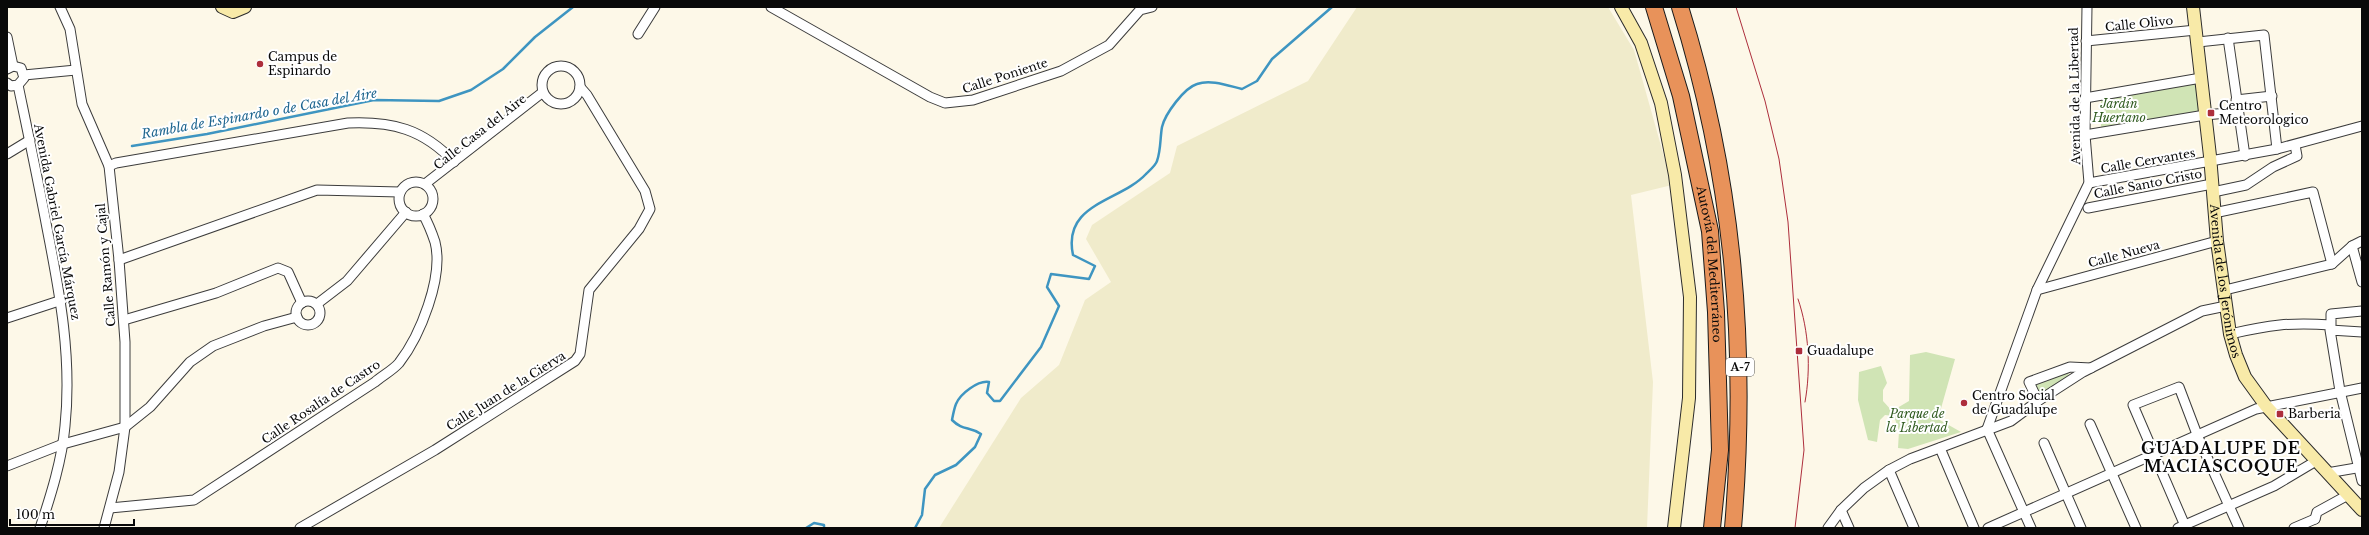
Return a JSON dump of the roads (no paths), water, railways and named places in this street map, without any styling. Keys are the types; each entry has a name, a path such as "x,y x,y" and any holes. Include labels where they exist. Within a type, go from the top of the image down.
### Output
{"highway":[{"name":"Autovía del Mediterráneo","path":"1654,7 1681,96 1710,231 1716,312 1720,450 1712,528"},
{"path":"1662,7 1687,95 1710,231"},
{"name":"Autovía del Mediterráneo","path":"1680,7 1695,53 1712,122 1727,206 1733,258 1740,363 1739,457 1733,528"}],"main road":[{"path":"222,7 233,12 245,7"},
{"path":"1621,7 1640,43 1661,104 1675,175 1690,297 1689,398 1674,528"},
{"name":"Avenida de los Jerónimos","path":"2193,7 2211,162 2217,241 2230,334 2236,355 2246,377 2266,406 2362,510"}],"street":[{"name":"Calle Ramón y Cajal","path":"60,7 70,29 82,104 109,166 119,260 124,320 125,427 123,450 104,528"},
{"path":"638,34 655,7"},
{"name":"Calle Poniente","path":"771,7 930,97 945,103 958,103 973,100 1061,71 1109,45 1140,10 1152,7"},
{"name":"Avenida de la Libertad","path":"2087,7 2085,135 2089,183"},
{"name":"Calle Olivo","path":"2086,41 2197,36 2228,38 2264,35 2272,96"},
{"path":"7,38 10,68 21,68 24,74 23,81 18,86 11,86 7,83"},
{"path":"2228,38 2245,156"},
{"path":"556,66 568,67 574,70 580,81 580,87 574,99 562,104 550,101 544,94 542,78 550,68 556,66"},
{"path":"24,74 76,70"},
{"path":"2085,98 2201,78"},
{"name":"Avenida Gabriel García Márquez","path":"18,86 62,300 65,331 67,387 62,444 53,485 40,528"},
{"name":"Calle Juan de la Cierva","path":"300,528 435,450 575,361 580,354 589,290 639,230 650,209 645,191 587,95 580,87"},
{"path":"427,186 454,162 544,94"},
{"name":"Calle Casa del Aire","path":"427,186 544,94"},
{"path":"2236,100 2272,96 2277,149"},
{"path":"2085,135 2205,115 2238,112"},
{"path":"109,166 116,163 348,123 369,122 403,127 416,133 433,142 454,162"},
{"name":"Calle Cervantes","path":"2089,183 2245,156 2295,145 2362,126"},
{"path":"7,154 30,140"},
{"name":"Calle Santo Cristo","path":"2088,208 2212,188 2246,185 2273,167 2297,156 2295,145"},
{"path":"414,182 427,186 432,192 433,202 427,212 413,215 406,212 400,202 400,192 404,187 414,182"},
{"path":"2031,528 1987,429 2037,290 2089,183"},
{"path":"119,260 317,190 400,192"},
{"path":"2214,213 2313,192 2332,264"},
{"path":"317,304 347,281 406,212"},
{"name":"Calle Rosalía de Castro","path":"110,508 194,500 375,382 398,364 415,336 430,301 436,266 435,243 423,214"},
{"name":"Calle Nueva","path":"2037,290 2217,241"},
{"path":"2225,290 2332,264 2352,246 2362,241"},
{"path":"2352,246 2362,282"},
{"path":"124,320 216,293 278,268 288,272 302,303"},
{"path":"7,318 62,300"},
{"path":"309,301 317,304 320,313 315,322 305,324 297,317 297,309 302,303 309,301"},
{"path":"1828,528 1841,510 1864,488 1889,470 1987,429 2011,421 2038,401 2091,368 2202,311 2226,306"},
{"path":"2362,311 2330,314 2330,328 2340,391 2361,467 2362,481"},
{"path":"7,466 62,444 125,427 150,407 190,362 213,346 264,326 297,317"},
{"path":"2230,334 2273,324 2298,323 2362,332"},
{"path":"2038,401 2029,382 2070,367 2091,368"},
{"path":"2239,528 2229,506 2198,437 2179,387 2133,405 2183,527 2229,506 2274,486 2316,461"},
{"path":"1988,528 2266,406 2362,388"},
{"path":"2090,424 2136,528"},
{"path":"2044,443 2081,528"},
{"path":"1940,448 1974,528"},
{"path":"2327,473 2361,467"},
{"path":"1889,470 1914,528"},
{"path":"2294,528 2316,523 2317,512 2348,495"},
{"path":"1841,510 1849,528"}],"waterway":[{"name":"Rambla de Espinardo o de Casa del Aire","path":"132,146 207,134 374,100 439,101 471,90 503,69 535,37 573,7"},
{"path":"915,528 922,515 925,489 935,475 956,465 975,447 981,434 959,426 952,420 958,400 965,392 975,385 989,382 987,393 994,401 1000,401 1041,347 1059,306 1047,287 1051,274 1089,279 1095,266 1073,255 1072,238 1076,224 1084,214 1135,183 1154,166 1158,157 1164,122 1171,109 1186,91 1192,86 1208,82 1242,89 1257,81 1272,59 1332,7"},
{"path":"806,528 814,523 824,525 824,528"}],"tram line":[{"path":"1736,7 1765,101 1779,159 1788,222 1804,450 1795,528"},
{"path":"1798,299 1805,324 1808,350 1808,376 1805,402"}],"place":[{"name":"Campus de Espinardo","path":"260,64"},
{"name":"Centro Meteorologico","path":"2211,113"},
{"name":"Guadalupe","path":"1799,351"},
{"name":"Centro Social de Guadalupe","path":"1964,403"},
{"name":"Barberia","path":"2280,414"}],"district":[{"name":"GUADALUPE DE MACIASCOQUE","path":"2221,457"}],"park label":[{"name":"Jardín Huertano","path":"2119,111"},
{"name":"Parque de la Libertad","path":"1917,421"}]}
